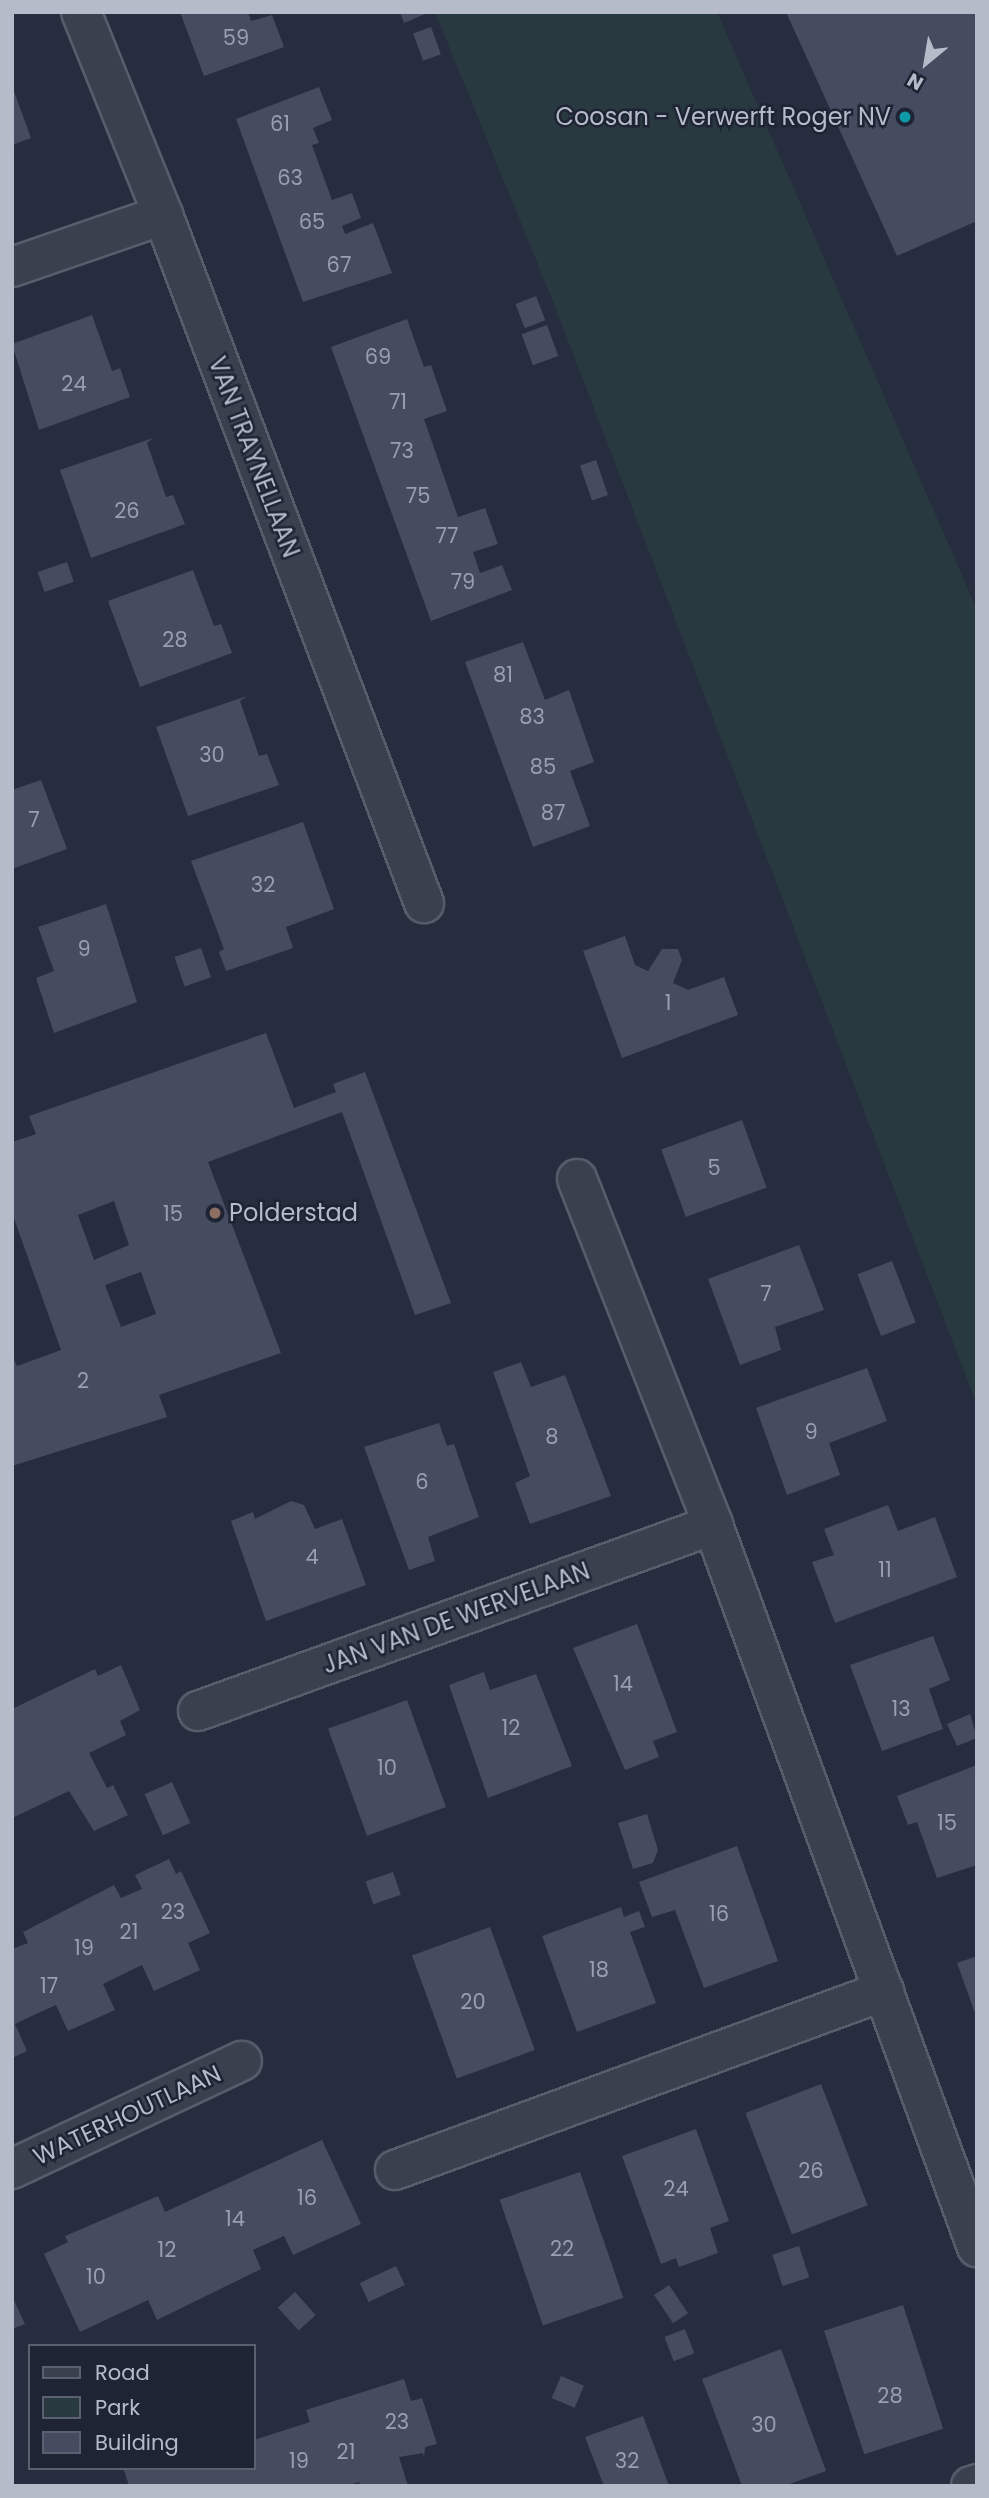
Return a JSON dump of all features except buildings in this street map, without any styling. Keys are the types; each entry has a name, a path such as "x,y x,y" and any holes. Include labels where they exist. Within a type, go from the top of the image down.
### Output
{"street":[{"name":"VAN TRAYNELLAAN","path":"81,12 163,215 424,902"},
{"path":"12,267 163,215"},
{"path":"577,1180 713,1525 977,2247"},
{"name":"JAN VAN DE WERVELAAN","path":"198,1711 713,1525"},
{"path":"395,2170 884,1992"},
{"name":"WATERHOUTLAAN","path":"12,2169 242,2062"},
{"path":"971,2486 977,2484"}],"green space":[{"path":"435,12 717,12 977,610 977,1405 552,299"}],"place":[{"name":"Coosan - Verwerft Roger NV","path":"905,117"},
{"name":"Polderstad","path":"215,1213"}]}
